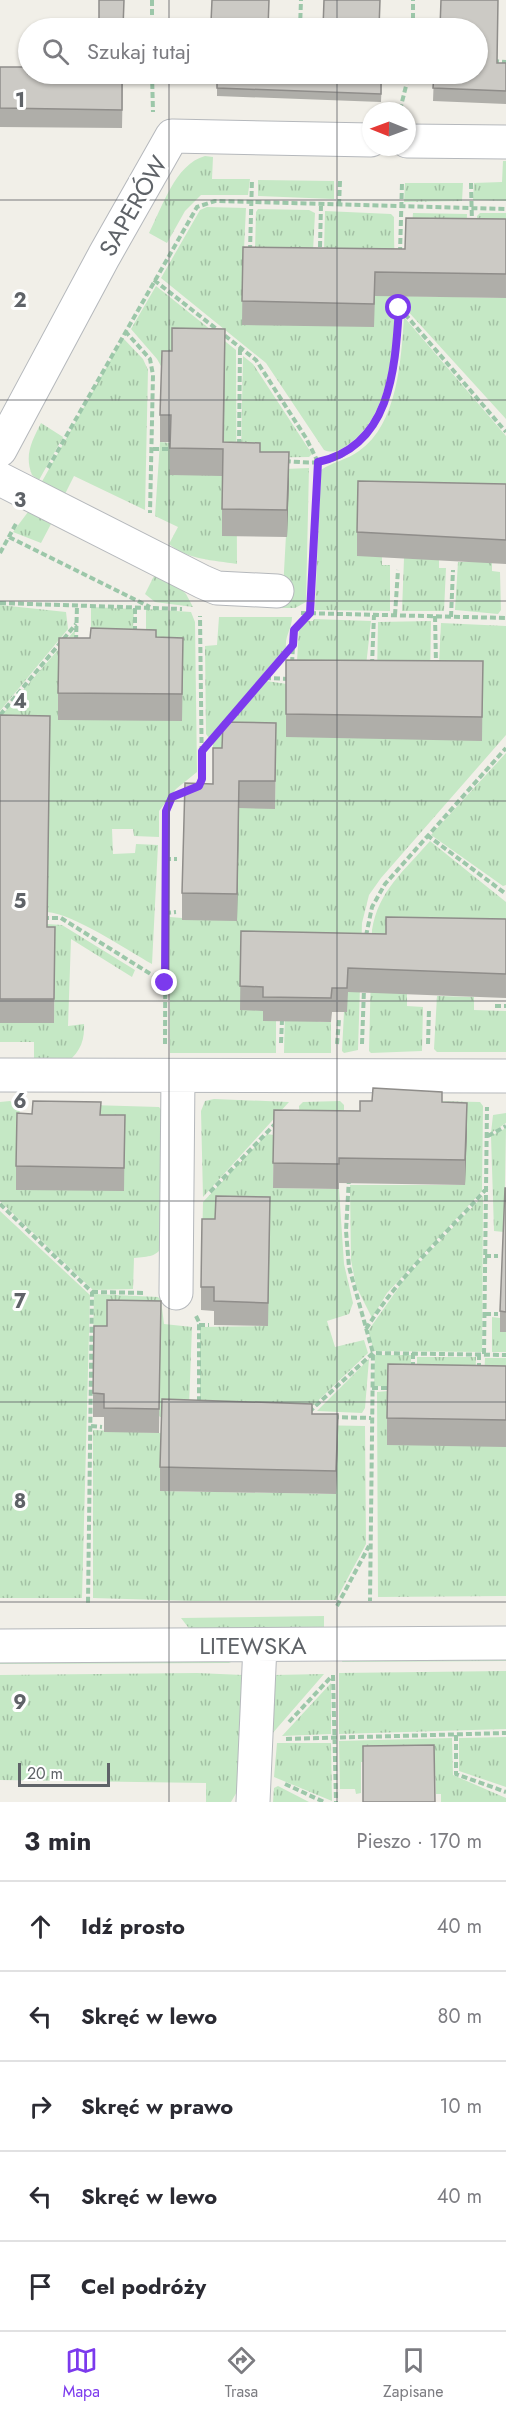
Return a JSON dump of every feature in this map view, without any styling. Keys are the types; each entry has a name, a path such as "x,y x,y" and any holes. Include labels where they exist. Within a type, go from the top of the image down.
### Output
{"street":[{"name":"SAPERÓW","path":"2,444 172,136 362,140"},
{"path":"416,141 506,142"},
{"path":"0,479 203,582 218,588 278,591"},
{"path":"0,1075 171,1065 497,1087"},
{"path":"171,1065 185,1303"},
{"name":"LITEWSKA","path":"0,1646 506,1643"},
{"path":"253,1802 260,1645"}],"path":[{"path":"152,0 152,18"},
{"path":"300,18 301,0"},
{"path":"413,0 413,18"},
{"path":"488,61 506,62"},
{"path":"402,102 407,84"},
{"path":"250,256 252,180"},
{"path":"339,205 340,181"},
{"path":"400,260 402,183"},
{"path":"471,183 472,228"},
{"path":"0,553 197,207 215,201 506,209"},
{"path":"321,205 320,247 326,259"},
{"path":"401,225 408,226"},
{"path":"154,280 255,360 306,438 318,462 310,613 294,630 291,679"},
{"path":"277,461 318,462 338,458 361,441 388,397 395,363 399,284"},
{"path":"399,308 506,432"},
{"path":"125,331 150,359 153,375 150,513"},
{"path":"239,456 240,347"},
{"path":"153,402 159,402"},
{"path":"153,449 168,449"},
{"path":"9,537 153,608"},
{"path":"395,615 398,570"},
{"path":"451,617 453,570"},
{"path":"76,650 77,606"},
{"path":"135,608 135,641"},
{"path":"171,1065 165,983 166,811 172,797 199,786 202,779 200,609"},
{"path":"372,672 374,615"},
{"path":"435,616 436,674"},
{"path":"0,715 76,624"},
{"path":"202,751 293,645"},
{"path":"265,678 297,679"},
{"path":"366,946 372,907 385,884 506,748"},
{"path":"199,786 205,795"},
{"path":"427,835 506,894"},
{"path":"165,859 177,859"},
{"path":"165,912 176,912"},
{"path":"40,918 61,918 165,983"},
{"path":"362,1046 364,980"},
{"path":"495,1006 506,1006"},
{"path":"428,1047 429,1009"},
{"path":"280,1044 282,1020"},
{"path":"337,1047 339,1020"},
{"path":"479,1376 485,1314 487,1137 497,1087"},
{"path":"205,1198 285,1113"},
{"path":"487,1137 506,1126"},
{"path":"349,1175 346,1231 349,1267 372,1353 370,1601"},
{"path":"366,1330 398,1282 487,1188"},
{"path":"0,1204 92,1292 88,1604"},
{"path":"485,1256 498,1256"},
{"path":"185,1303 199,1325 199,1409"},
{"path":"485,1314 498,1314"},
{"path":"199,1325 209,1325"},
{"path":"315,1417 304,1417 372,1353 506,1355"},
{"path":"413,1353 413,1377"},
{"path":"91,1373 102,1372"},
{"path":"372,1388 402,1388"},
{"path":"327,1417 371,1418"},
{"path":"91,1426 102,1427"},
{"path":"337,1606 371,1544"},
{"path":"288,1723 333,1674 336,1802"},
{"path":"284,1739 506,1733"},
{"path":"456,1735 456,1774 506,1792"},
{"path":"281,1782 324,1802"}],"green space":[{"path":"205,156 213,157 212,179 250,179 248,195 201,195 185,211 167,243 149,233 178,177 185,168"},
{"path":"503,161 506,161 506,201 473,200 474,183 502,182"},
{"path":"258,180 334,181 334,199 258,196"},
{"path":"405,183 463,183 462,201 404,202"},
{"path":"207,207 246,208 243,270 324,251 325,211 391,214 394,217 395,306 389,371 381,400 368,425 343,448 334,451 324,450 266,363 161,278 200,210"},
{"path":"258,209 309,210 315,213 312,271 255,250"},
{"path":"413,213 467,214 466,242 412,225"},
{"path":"480,213 506,213 506,243 477,243 477,216"},
{"path":"156,286 236,350 237,564 201,558 176,549 169,544 178,527 155,516 160,442 171,443 223,476 157,359 131,329"},
{"path":"405,296 506,298 506,419 404,307"},
{"path":"404,317 506,436 506,507 382,556 382,565 390,565 390,611 315,610 321,470 359,451 382,425 390,408 399,371"},
{"path":"123,338 143,359 148,370 145,510 74,476 63,498 40,485"},
{"path":"243,356 253,364 312,454 309,457 244,458 241,454"},
{"path":"41,423 63,437 39,480 32,475 29,455"},
{"path":"309,468 306,602 295,608 282,608 289,480 260,470"},
{"path":"28,512 51,524 41,543 13,532"},
{"path":"404,558 439,559 439,568 446,568 444,611 402,611"},
{"path":"458,562 492,562 492,571 500,572 501,610 498,614 455,610"},
{"path":"159,566 186,594 193,607 155,602 145,594"},
{"path":"0,605 66,612 68,629 0,711"},
{"path":"91,607 134,609 131,664 91,656"},
{"path":"146,609 191,612 195,622 197,772 176,789 159,811 159,837 134,836 133,829 112,829 113,854 135,853 136,844 158,845 152,964 71,919 47,912 50,741 0,717 75,630 73,665 146,654"},
{"path":"219,617 292,617 286,647 209,738 206,734 205,646 217,645"},
{"path":"314,619 371,621 364,684 297,661 299,628 303,621"},
{"path":"431,621 430,685 377,675 378,622"},
{"path":"441,623 506,626 506,735 381,878 369,895 362,923 358,1050 344,1053 342,1051 344,1012 347,1011 263,1011 276,1021 276,1053 170,1053 170,917 182,918 239,808 275,808 276,751 213,775 213,742 266,681 287,684 438,685"},
{"path":"506,753 506,885 503,886 431,835"},
{"path":"430,841 506,902 506,943 407,993 407,1006 423,1007 422,1051 371,1053 369,1051 372,930 375,916 386,892"},
{"path":"0,921 62,925 135,970 132,977 71,939 68,1026 84,1024 84,1031 80,1048 63,1066 34,1067 34,1042 0,1042 0,1022 54,1023 55,951"},
{"path":"437,996 474,997 474,1010 506,1011 506,1052 437,1052 434,1049"},
{"path":"285,1011 320,1022 331,1022 331,1053 284,1053"},
{"path":"214,1099 289,1102 203,1197 201,1111 205,1101"},
{"path":"10,1101 20,1108 17,1137 100,1138 91,1105 159,1107 163,1112 164,1243 155,1254 134,1258 133,1289 93,1290 0,1201 0,1102"},
{"path":"340,1101 344,1105 344,1136 300,1122 299,1106 303,1102"},
{"path":"432,1101 480,1102 483,1106 482,1191 387,1293 372,1318 356,1286 351,1260 350,1185 465,1185"},
{"path":"506,1113 506,1123 491,1133 493,1115"},
{"path":"506,1128 504,1232 494,1231 491,1136"},
{"path":"267,1134 274,1135 273,1188 339,1189 344,1264 353,1303 349,1314 327,1321 335,1347 364,1340 368,1353 303,1415 200,1408 200,1327 268,1326 202,1243 203,1202"},
{"path":"483,1196 482,1352 374,1351 368,1331 406,1277"},
{"path":"0,1211 90,1295 82,1598 0,1598"},
{"path":"94,1294 158,1297 161,1300 164,1324 192,1327 189,1407 180,1418 160,1417 107,1346 93,1346"},
{"path":"492,1317 500,1318 500,1331 506,1332 506,1352 492,1352"},
{"path":"375,1355 411,1355 411,1387 374,1386"},
{"path":"417,1357 476,1357 475,1393 417,1379"},
{"path":"485,1358 506,1358 506,1393 484,1380"},
{"path":"369,1359 365,1408 362,1413 317,1411"},
{"path":"388,1391 506,1447 506,1596 378,1597 377,1392"},
{"path":"312,1425 365,1426 366,1544 336,1600 195,1601 93,1598 93,1430 161,1433 161,1491 336,1494 338,1438"},
{"path":"324,1616 324,1631 191,1631 181,1618"},
{"path":"506,1656 506,1661 342,1662 343,1658"},
{"path":"223,1659 231,1663 0,1664 0,1660"},
{"path":"506,1671 506,1729 339,1734 339,1673"},
{"path":"197,1673 243,1675 238,1790 231,1802 206,1802 206,1783 0,1780 0,1675"},
{"path":"324,1674 271,1735 274,1675"},
{"path":"331,1683 331,1734 282,1736"},
{"path":"506,1737 506,1787 459,1771 459,1738"},
{"path":"452,1738 453,1775 506,1798 506,1802 441,1802 441,1794 436,1794 435,1767 382,1768 381,1761 361,1762 361,1793 356,1794 355,1789 340,1789 339,1741"},
{"path":"277,1743 331,1743 332,1801 274,1777"},
{"path":"278,1786 309,1802 273,1802 274,1788"}],"building":[{"path":"99,0 124,0 123,18 99,18"},
{"path":"212,0 269,0 268,18 211,18"},
{"path":"324,0 380,0 379,18 323,18"},
{"path":"441,0 498,0 497,63 506,63 506,91 433,88 433,84 488,84 488,18 440,18"},
{"path":"0,67 18,67 18,84 122,84 122,110 0,108"},
{"path":"217,84 381,84 381,94 217,88"},
{"path":"406,218 506,219 506,274 375,272 374,304 242,301 243,247 405,249"},
{"path":"172,328 225,329 223,442 260,443 260,452 289,452 287,510 222,509 223,449 170,448 171,415 160,415 162,351 172,351"},
{"path":"358,481 506,484 506,540 357,532"},
{"path":"91,628 156,630 156,637 183,638 182,694 58,693 59,638 90,638"},
{"path":"286,660 483,661 482,717 286,714"},
{"path":"0,715 50,716 47,927 55,927 54,999 0,999"},
{"path":"223,722 276,723 275,781 239,781 237,894 182,893 185,783 213,784 213,748 222,748"},
{"path":"386,917 506,919 506,974 348,968 347,988 332,988 331,998 263,997 263,987 240,986 241,931 386,934"},
{"path":"373,1088 442,1092 442,1102 467,1103 465,1160 339,1158 339,1164 273,1163 274,1110 360,1111 360,1101 372,1101"},
{"path":"33,1101 101,1102 100,1115 125,1115 124,1168 16,1166 17,1113 32,1114"},
{"path":"506,1188 506,1312 500,1311"},
{"path":"216,1196 270,1197 268,1303 214,1301 214,1287 201,1287 202,1219 215,1219"},
{"path":"107,1300 161,1301 159,1409 104,1408 104,1394 93,1393 94,1326 107,1326"},
{"path":"388,1364 506,1366 506,1420 387,1418"},
{"path":"162,1399 312,1404 312,1414 338,1414 336,1471 160,1467"},
{"path":"434,1745 435,1802 363,1802 363,1746"}],"route":[{"path":"165,983 166,811 172,797 199,786 202,779 202,751 293,645 294,630 310,613 318,462 338,458 361,441 388,397 395,363 399,308"}]}
